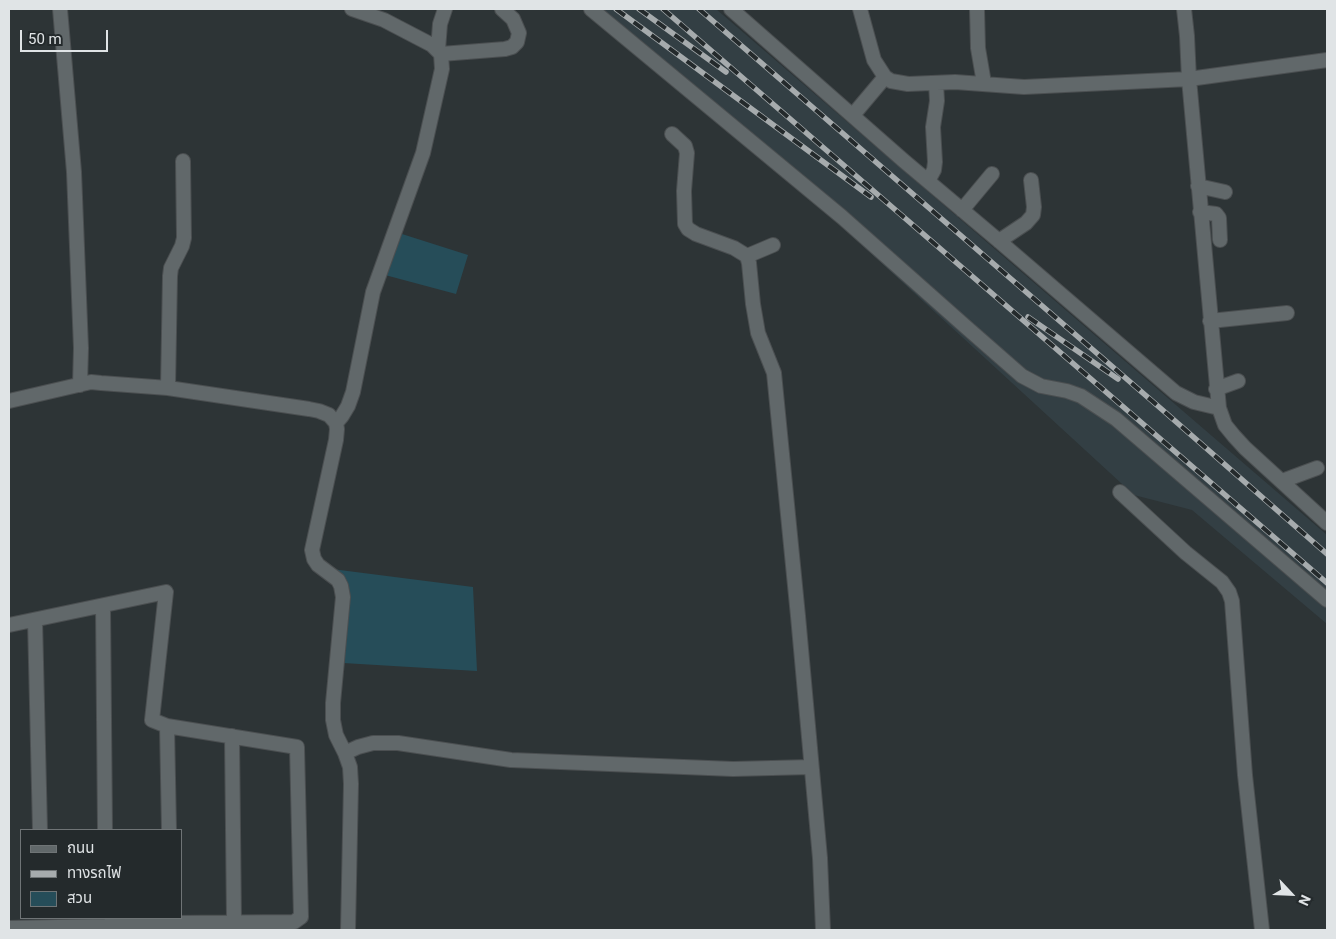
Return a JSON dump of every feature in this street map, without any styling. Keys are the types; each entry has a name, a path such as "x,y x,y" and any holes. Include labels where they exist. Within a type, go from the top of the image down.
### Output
{"street":[{"path":"60,9 74,172 80,385"},
{"path":"352,9 387,14 439,52 505,49 512,47 517,42 519,33 513,19 502,9"},
{"path":"336,423 348,406 353,392 373,292 423,152 442,69 439,52 440,24 445,9"},
{"path":"591,9 842,217 1022,376 1041,386 1081,396 1116,419 1327,600"},
{"path":"731,9 928,181 1176,393 1194,402 1219,408"},
{"path":"860,9 874,60 885,77 897,83 955,82 1024,86 1189,80 1327,60"},
{"path":"977,9 978,48 984,84"},
{"path":"1184,9 1200,212 1219,408 1226,425 1234,436 1327,523"},
{"path":"853,115 885,77"},
{"path":"928,181 934,170 935,162 933,127 937,101 936,83"},
{"path":"672,134 685,146 687,153 684,191 685,224 688,229 696,234 734,248 746,256 749,263 758,333 774,373 820,858 823,930"},
{"path":"168,388 170,276 171,268 184,238 183,161"},
{"path":"962,210 992,174"},
{"path":"999,241 1026,223 1033,215 1034,207 1030,180"},
{"path":"1198,186 1225,192"},
{"path":"1200,212 1216,214 1219,218 1220,240"},
{"path":"746,256 773,245"},
{"path":"1210,321 1287,313"},
{"path":"1216,389 1238,381"},
{"path":"9,401 91,382 168,388 314,410 329,415 336,423 336,440 312,550 314,560 318,565 338,580 343,597 333,720 336,735 350,767 348,930"},
{"path":"1282,482 1318,468"},
{"path":"1120,492 1222,582 1230,592 1262,930"},
{"path":"9,625 166,592 152,720 167,726 297,747 301,917 294,922 42,923 9,928"},
{"path":"103,606 105,829"},
{"path":"36,620 40,829"},
{"path":"167,726 169,829"},
{"path":"232,736 234,922"},
{"path":"345,753 373,743 398,744 511,760 733,769 811,766"}],"shaded area":[{"path":"602,9 716,9 1327,535 1327,624 1192,510 1134,495 642,43"}],"green space":[{"path":"402,234 468,255 456,294 385,275"},
{"path":"332,569 473,587 477,671 343,663 349,595"}],"railway":[{"path":"616,9 871,197"},
{"path":"639,9 726,72"},
{"path":"663,9 1327,583"},
{"path":"699,9 1327,554"},
{"path":"1028,317 1118,379"}]}
